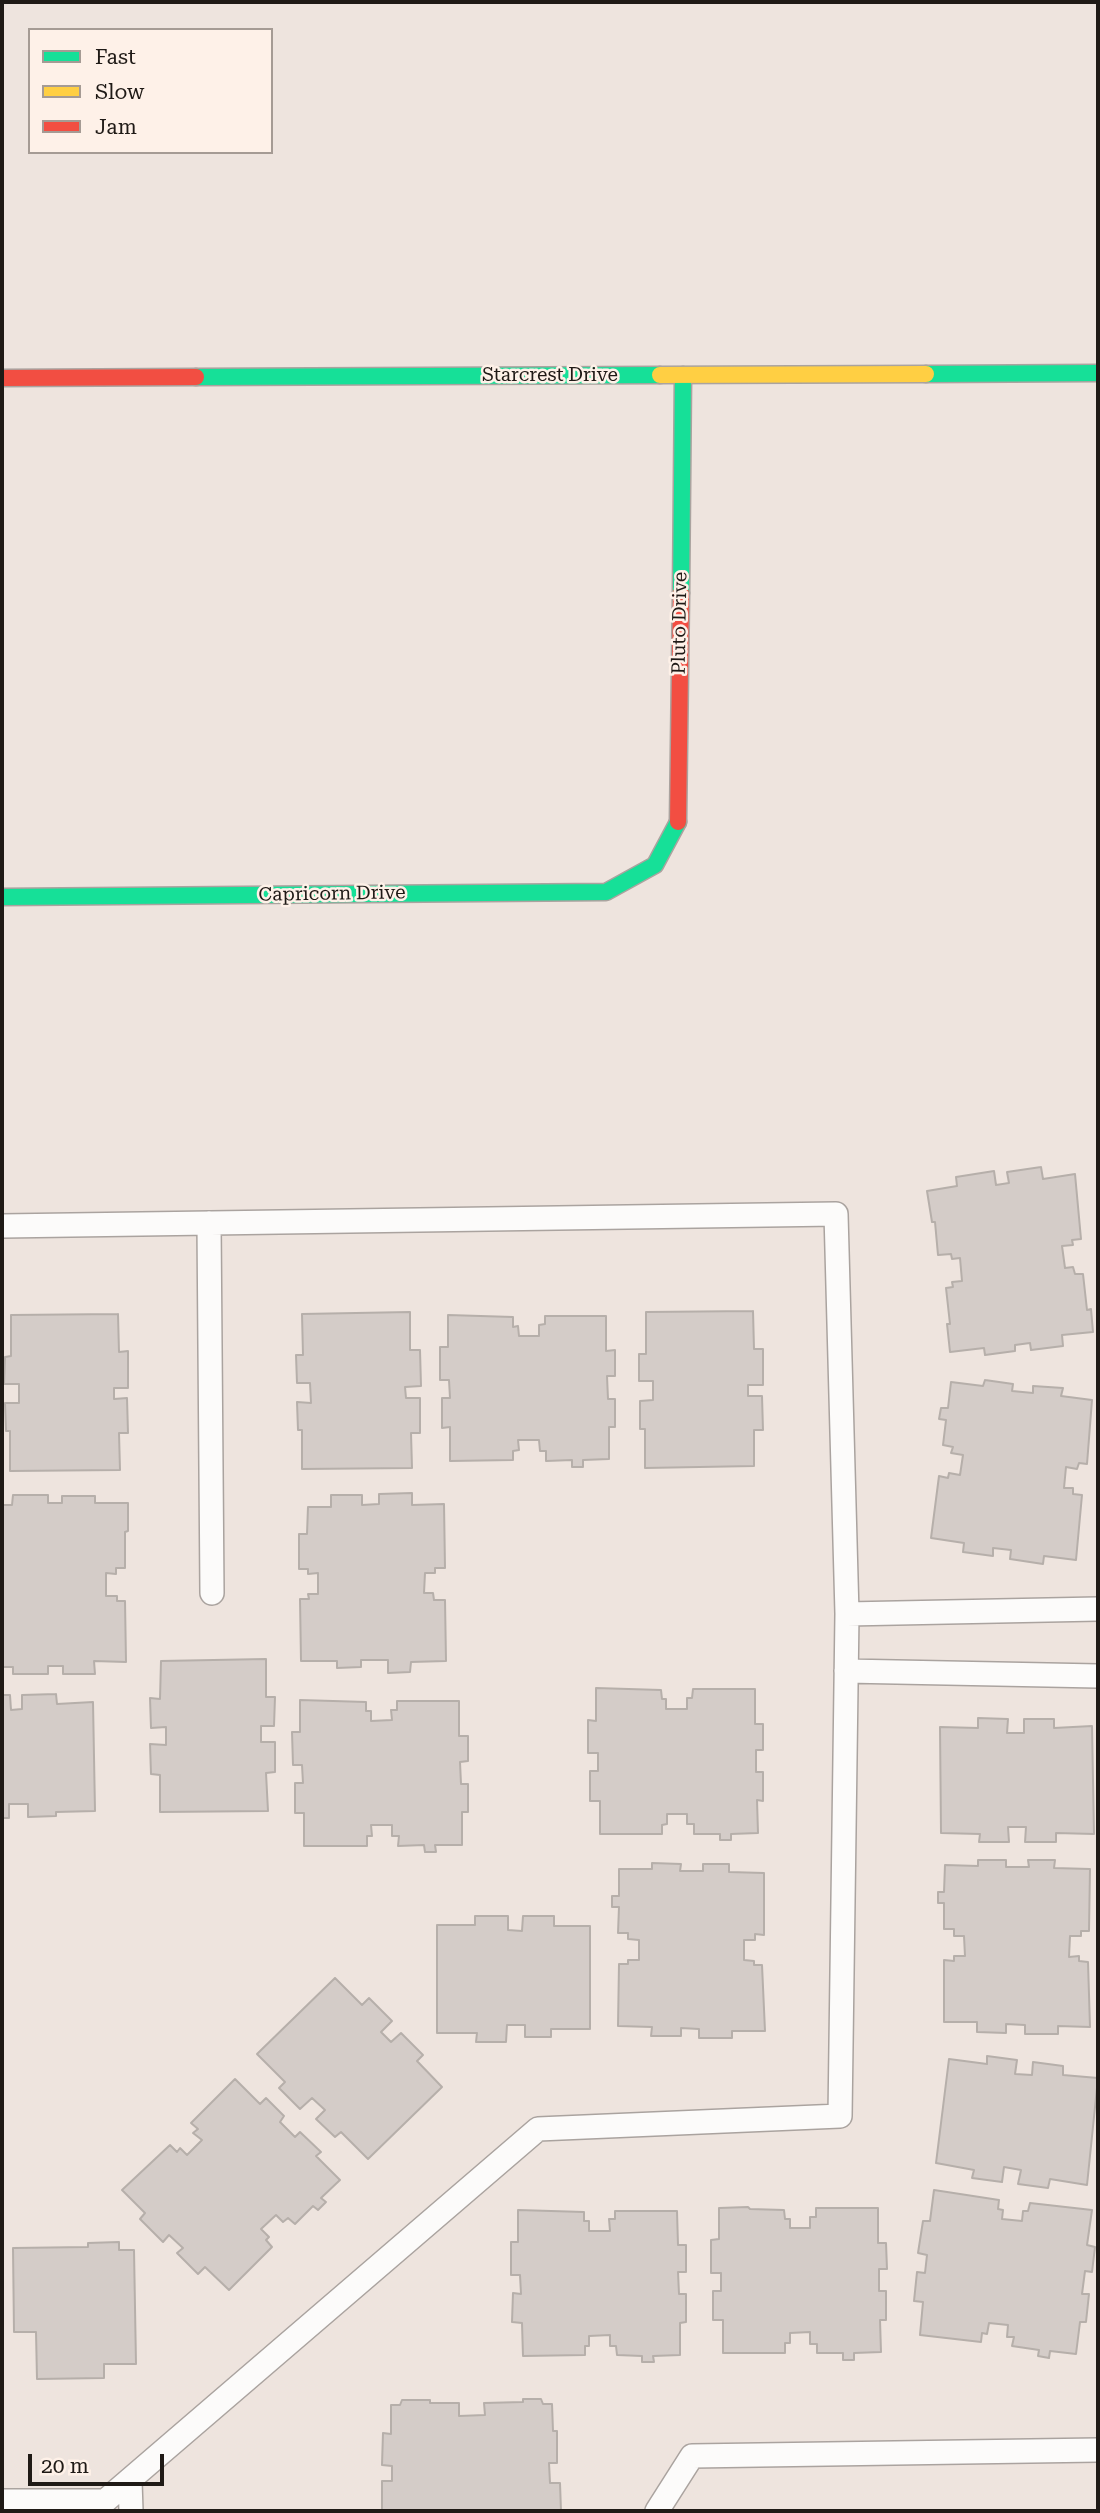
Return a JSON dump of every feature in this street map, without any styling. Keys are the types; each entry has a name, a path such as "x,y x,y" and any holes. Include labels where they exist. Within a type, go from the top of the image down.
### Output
{"street":[{"name":"Starcrest Drive","path":"2,378 1098,373"},
{"name":"Pluto Drive","path":"655,865 678,824 683,374"},
{"name":"Capricorn Drive","path":"2,897 606,892 655,865"}],"lane":[{"path":"2,1226 836,1214 847,1614 841,2116 538,2129 106,2501 48,2506 2,2501"},
{"path":"209,1223 212,1593"},
{"path":"847,1614 1098,1609"},
{"path":"846,1671 1098,1676"},
{"path":"657,2511 692,2456 1098,2450"},
{"path":"130,2481 131,2511"}],"building":[{"path":"1041,1167 1043,1179 1075,1174 1081,1239 1072,1240 1073,1245 1062,1246 1065,1268 1073,1267 1075,1274 1083,1274 1087,1310 1091,1309 1093,1332 1062,1335 1063,1346 1031,1350 1030,1343 1015,1345 1015,1351 985,1355 984,1348 950,1352 946,1288 953,1287 952,1282 962,1281 960,1258 952,1259 951,1254 938,1255 935,1222 932,1222 927,1191 957,1186 956,1177 994,1171 996,1185 1009,1183 1007,1172"},
{"path":"753,1311 754,1349 763,1349 763,1385 748,1385 748,1396 762,1396 763,1430 754,1430 754,1466 645,1468 645,1429 640,1429 640,1401 653,1400 653,1381 639,1381 639,1354 646,1354 646,1312"},
{"path":"410,1312 410,1350 420,1350 421,1386 405,1387 406,1398 420,1398 420,1433 411,1433 412,1468 302,1469 302,1430 298,1430 297,1402 311,1403 310,1383 297,1383 296,1355 303,1355 302,1314"},
{"path":"118,1314 119,1352 128,1351 128,1388 114,1388 114,1399 127,1398 128,1433 119,1433 120,1470 10,1471 10,1431 6,1431 5,1403 19,1403 19,1384 4,1384 5,1357 11,1356 11,1315"},
{"path":"448,1315 513,1317 513,1327 518,1326 519,1336 539,1336 539,1325 545,1324 545,1316 606,1316 606,1351 615,1350 615,1376 607,1376 608,1399 615,1399 615,1427 609,1427 609,1459 583,1460 583,1467 572,1467 572,1460 546,1461 546,1451 540,1451 539,1440 518,1440 519,1450 513,1451 513,1460 450,1461 450,1427 442,1428 442,1398 450,1398 449,1380 440,1380 440,1347 448,1347"},
{"path":"985,1380 1013,1384 1012,1391 1033,1393 1033,1386 1063,1388 1061,1396 1092,1400 1087,1464 1079,1463 1077,1469 1066,1467 1064,1488 1073,1488 1073,1494 1082,1495 1076,1560 1044,1556 1043,1564 1010,1559 1011,1550 993,1548 993,1556 963,1552 964,1543 931,1538 939,1476 948,1478 949,1473 960,1475 963,1455 951,1453 953,1447 943,1445 946,1420 939,1419 941,1408 948,1408 951,1382 983,1386"},
{"path":"412,1493 412,1505 444,1504 445,1568 435,1568 435,1573 425,1573 424,1593 433,1593 434,1600 445,1600 446,1661 411,1662 410,1672 388,1673 388,1660 361,1660 361,1667 337,1668 337,1661 301,1661 300,1599 309,1599 308,1594 318,1594 318,1573 308,1574 308,1569 299,1569 299,1534 307,1534 308,1507 331,1507 331,1495 362,1495 362,1505 379,1504 379,1494"},
{"path":"13,1495 48,1495 48,1503 62,1503 62,1496 95,1496 95,1503 128,1503 125,1568 116,1568 116,1574 106,1573 106,1596 117,1596 117,1601 125,1601 126,1662 94,1661 95,1674 63,1674 63,1666 48,1666 48,1674 13,1674 13,1667 2,1667 2,1505 12,1505"},
{"path":"266,1659 266,1697 275,1697 274,1726 261,1726 261,1742 275,1742 275,1772 266,1773 268,1811 160,1812 160,1775 151,1774 150,1744 166,1745 166,1727 151,1728 150,1698 160,1699 161,1661"},
{"path":"596,1688 661,1690 662,1699 666,1699 666,1709 687,1709 687,1698 692,1698 693,1689 755,1689 755,1724 763,1724 763,1750 756,1750 756,1772 763,1772 763,1801 757,1800 758,1833 731,1834 731,1840 720,1840 720,1834 694,1834 694,1824 687,1824 687,1814 667,1814 667,1824 662,1825 662,1834 600,1834 600,1801 590,1801 590,1771 598,1771 598,1753 588,1753 588,1720 596,1721"},
{"path":"56,1694 57,1704 93,1702 95,1811 56,1812 56,1816 28,1817 28,1804 9,1804 9,1818 2,1818 2,1695 10,1695 11,1710 22,1709 22,1695"},
{"path":"300,1700 366,1702 366,1711 371,1711 371,1721 392,1720 391,1710 397,1710 397,1701 459,1701 459,1736 468,1736 468,1761 460,1762 461,1784 468,1784 468,1812 462,1812 462,1845 435,1845 436,1852 425,1852 424,1845 398,1846 399,1836 392,1836 392,1825 371,1825 372,1836 367,1836 367,1846 304,1846 304,1813 295,1813 295,1783 303,1783 302,1765 293,1765 292,1732 300,1732"},
{"path":"978,1718 1008,1719 1007,1733 1024,1733 1024,1719 1054,1719 1054,1728 1092,1726 1094,1834 1056,1833 1056,1842 1025,1842 1026,1827 1008,1827 1009,1842 979,1842 980,1834 941,1833 940,1727 978,1728"},
{"path":"978,1860 1006,1860 1006,1867 1029,1867 1028,1860 1055,1860 1054,1868 1090,1869 1089,1931 1081,1931 1081,1936 1070,1936 1069,1957 1079,1956 1079,1961 1088,1962 1090,2027 1058,2026 1058,2034 1025,2034 1025,2025 1006,2024 1006,2033 977,2032 977,2022 944,2022 944,1960 954,1961 954,1956 965,1956 964,1936 954,1936 954,1929 944,1929 944,1903 938,1903 938,1892 944,1892 945,1865 978,1866"},
{"path":"652,1863 681,1864 680,1871 703,1871 703,1864 729,1864 729,1872 764,1873 764,1935 755,1934 755,1940 744,1940 744,1960 754,1961 754,1965 762,1965 765,2031 732,2031 732,2038 699,2038 699,2029 681,2028 681,2036 651,2036 652,2027 618,2026 619,1964 628,1964 628,1960 639,1960 639,1940 628,1939 628,1933 618,1933 619,1907 612,1907 612,1896 619,1896 619,1869 652,1869"},
{"path":"475,1916 508,1916 508,1930 522,1931 523,1916 554,1916 554,1926 590,1926 590,2029 551,2029 551,2037 525,2037 525,2025 507,2025 506,2042 476,2042 477,2033 437,2033 437,1925 475,1925"},
{"path":"335,1978 362,2005 369,1998 392,2021 381,2032 391,2042 401,2033 423,2055 417,2061 442,2087 368,2159 341,2132 335,2137 316,2119 325,2110 312,2098 300,2109 279,2088 285,2082 257,2054"},
{"path":"987,2056 1017,2060 1015,2074 1032,2075 1033,2062 1063,2066 1063,2075 1098,2078 1087,2185 1050,2179 1048,2188 1018,2184 1021,2170 1004,2167 1002,2182 972,2178 974,2170 936,2163 949,2059 987,2064"},
{"path":"235,2079 260,2104 266,2098 284,2116 280,2122 295,2137 300,2132 321,2152 316,2156 340,2180 321,2198 326,2202 318,2210 313,2206 295,2224 288,2218 283,2222 276,2215 261,2229 269,2237 266,2240 272,2247 229,2290 205,2267 198,2274 177,2253 183,2248 169,2235 163,2242 140,2219 145,2213 122,2190 170,2145 177,2152 180,2148 187,2155 202,2140 193,2133 198,2129 191,2123"},
{"path":"934,2190 999,2200 998,2209 1003,2210 1002,2219 1022,2221 1023,2211 1028,2211 1030,2203 1092,2210 1087,2245 1095,2247 1092,2272 1085,2271 1082,2294 1089,2294 1086,2322 1080,2322 1076,2354 1050,2351 1049,2358 1038,2356 1039,2350 1012,2346 1014,2337 1007,2337 1008,2325 989,2323 987,2334 982,2333 981,2342 920,2335 923,2302 914,2301 917,2272 925,2273 927,2255 918,2253 923,2221 930,2221"},
{"path":"719,2208 784,2210 785,2219 790,2219 790,2228 810,2228 810,2217 816,2217 816,2208 878,2208 878,2243 886,2243 887,2269 879,2269 879,2291 886,2291 886,2320 880,2320 881,2352 854,2353 854,2360 843,2360 843,2353 817,2353 817,2344 810,2344 810,2332 790,2333 790,2343 785,2343 785,2353 723,2353 723,2320 713,2320 713,2291 721,2291 721,2273 711,2273 711,2240 719,2239"},
{"path":"518,2210 584,2212 584,2221 589,2221 589,2231 610,2231 609,2219 615,2219 615,2211 677,2211 678,2245 686,2245 686,2272 678,2272 679,2294 686,2294 686,2322 680,2323 680,2355 653,2356 654,2362 642,2362 642,2356 617,2355 616,2346 610,2346 610,2335 589,2336 585,2355 523,2356 522,2323 512,2322 513,2293 521,2294 520,2275 511,2275 511,2242 518,2242"},
{"path":"119,2242 119,2250 134,2250 136,2364 104,2364 104,2378 37,2379 36,2332 14,2332 13,2248 88,2247 88,2243"},
{"path":"523,2399 541,2399 543,2404 552,2404 553,2431 557,2431 557,2463 549,2463 550,2483 560,2483 561,2511 382,2511 382,2481 392,2481 392,2466 382,2465 383,2433 391,2434 391,2405 400,2405 402,2400 459,2403 459,2416 485,2415 484,2403 523,2402"}],"traffic: fast":[{"path":"926,374 1098,373"},
{"path":"196,377 660,375"},
{"path":"681,593 683,375"},
{"path":"2,897 606,892 655,865 678,822"}],"traffic: slow":[{"path":"660,375 926,374"}],"traffic: jam":[{"path":"2,378 196,377"},
{"path":"678,822 681,593"}]}
